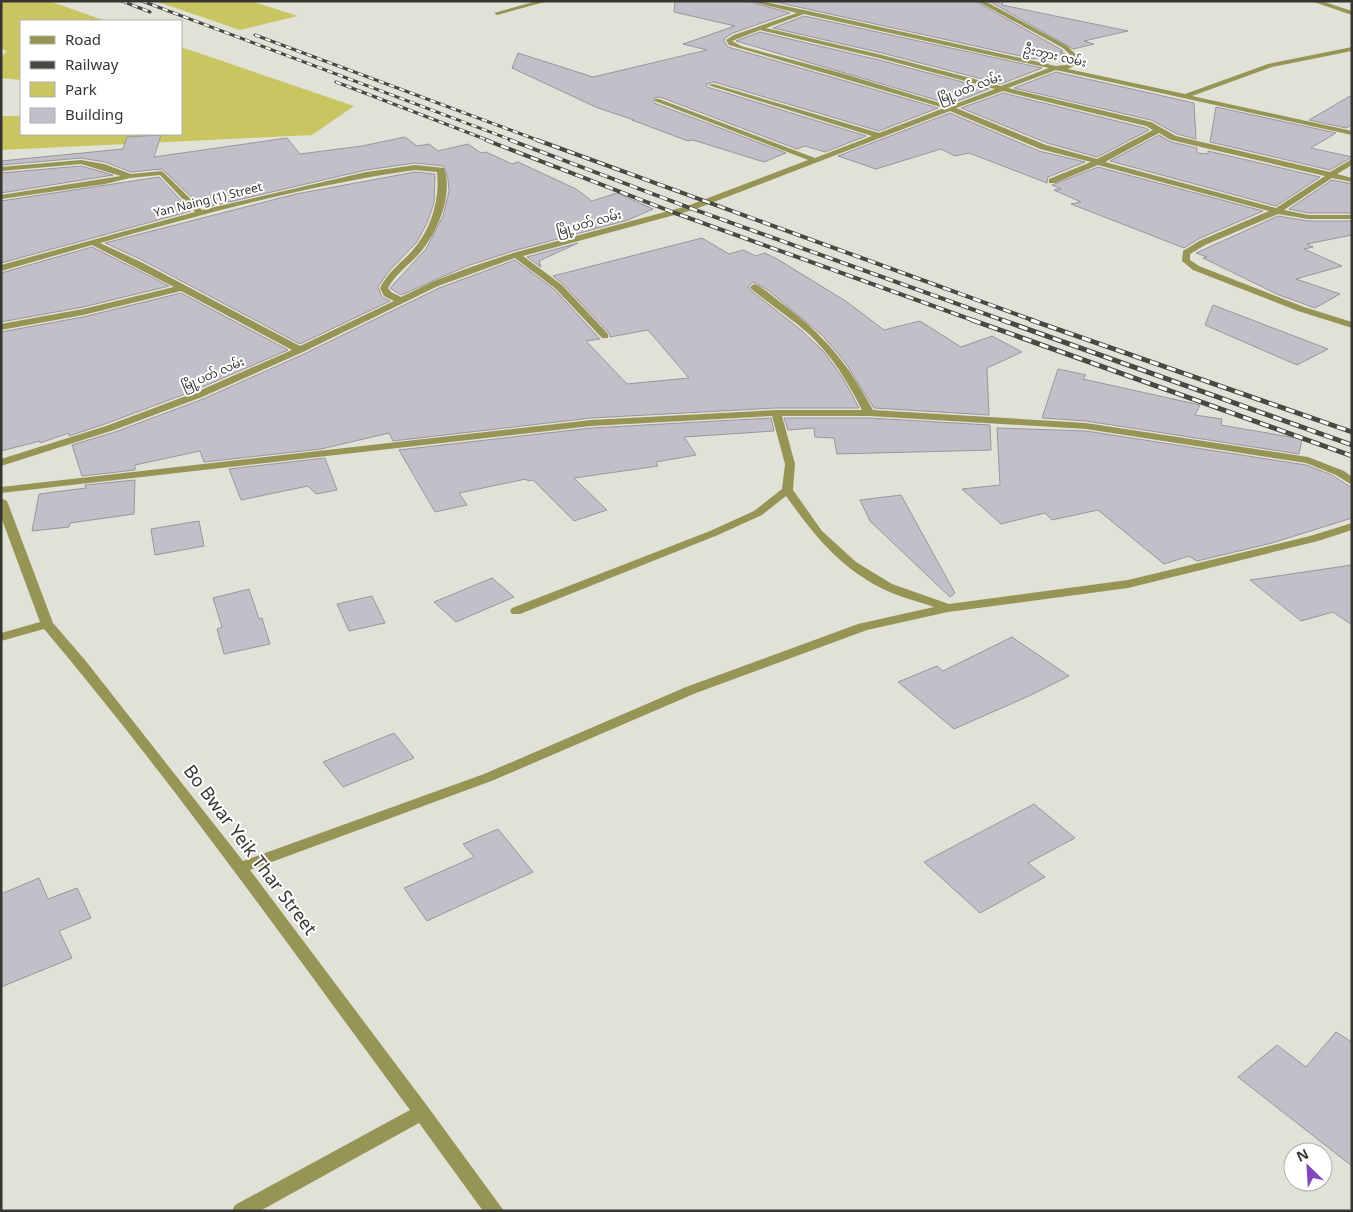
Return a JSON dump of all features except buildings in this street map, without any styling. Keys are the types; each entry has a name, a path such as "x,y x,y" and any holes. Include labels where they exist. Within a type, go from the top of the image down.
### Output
{"street":[{"path":"497,13 545,1"},
{"name":"ဦးဘွား လမ်း","path":"752,1 1352,133"},
{"name":"မြို့ပတ် လမ်း","path":"1,463 110,428 198,395 300,350 435,284 516,255 690,208 1055,68 1066,67 1080,61 1065,47 980,1"},
{"path":"1314,1 1352,13"},
{"path":"804,12 729,40 731,44 950,108 1022,140 1098,162 1277,211 1308,217 1352,217"},
{"path":"760,28 880,56 1002,89 1148,124 1174,138 1352,180"},
{"path":"1183,97 1270,65 1352,49"},
{"path":"711,85 878,135"},
{"path":"656,100 814,160"},
{"path":"1052,181 1098,162 1158,130"},
{"path":"1352,161 1277,211 1191,249 1186,253 1186,261 1196,268 1301,309 1352,325"},
{"path":"1,169 81,162 101,166 130,176"},
{"name":"Yan Naing (1) Street","path":"1,268 200,213 347,179 422,166 436,167 441,170 442,177 439,208 428,236 416,252 388,280 384,288 387,294 401,301"},
{"path":"1,197 105,182 150,172 162,173 200,213"},
{"path":"93,243 300,350"},
{"path":"516,255 559,287 605,336"},
{"path":"754,287 812,332 843,366 856,386 869,413"},
{"path":"1,327 83,312 181,288"},
{"path":"776,413 790,464 787,490 818,534 852,564 888,587 948,608"},
{"path":"1,490 591,422 776,413 869,413 1096,428 1308,460 1340,473 1352,482"},
{"path":"516,611 714,533 758,513 787,490"},
{"name":"Bo Bwar Yeik Thar Street","path":"1,501 47,624 80,663 240,868 494,1211"},
{"path":"240,868 489,777 691,690 854,630 948,608 1128,584 1314,539 1352,526"},
{"path":"1,637 47,624"},
{"path":"242,1211 422,1112"}],"green space":[{"path":"1,1 49,1 103,20 20,20 20,80 1,78 1,57 7,51 1,49"},
{"path":"155,1 251,1 298,16 240,30"},
{"path":"182,47 354,106 312,135 1,150 1,116 20,116 20,135 182,135"}],"railway":[{"path":"122,1 150,12"},
{"path":"142,1 514,141"},
{"path":"255,35 540,141"},
{"path":"336,82 490,141"},
{"path":"486,140 675,213 975,321"},
{"path":"510,140 690,208 1005,321"},
{"path":"537,140 1035,321"},
{"path":"972,320 1352,456"},
{"path":"1002,320 1352,445"},
{"path":"1031,320 1352,432"}]}
